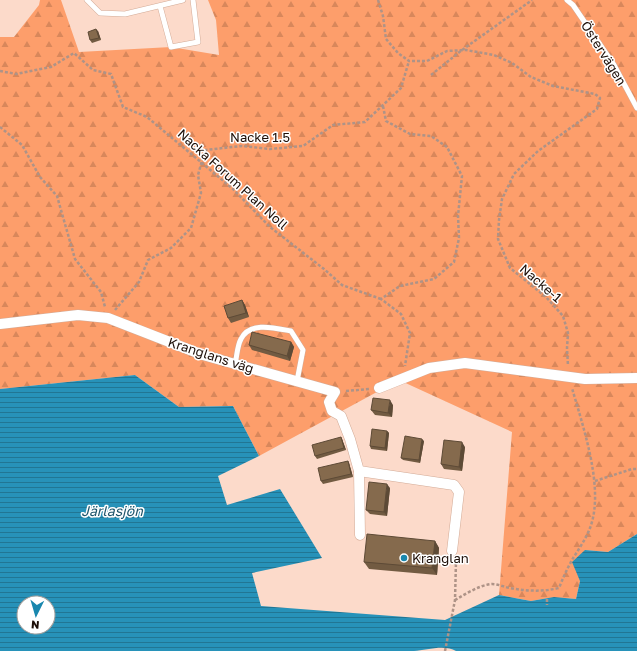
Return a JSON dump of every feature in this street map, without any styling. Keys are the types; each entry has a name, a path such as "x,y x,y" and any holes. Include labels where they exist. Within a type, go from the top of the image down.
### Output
{"street":[{"name":"Kranglans väg","path":"2,322 78,315 108,318 203,356 335,392"},
{"path":"379,388 429,368 465,362 585,379 637,378"},
{"path":"335,392 329,402 332,411 340,416 350,439 359,471 360,535"},
{"path":"359,471 454,485 459,492 452,551"}],"lane":[{"path":"87,0 100,13 125,14 183,0"},
{"path":"160,6 171,47 198,42 193,0"},
{"name":"Östervägen","path":"567,0 573,5 614,65 637,108"},
{"path":"235,364 241,339 250,330 266,326 290,331 303,350 297,381"}],"path":[{"path":"378,0 383,16 386,39 398,53 409,60"},
{"path":"431,75 462,50 532,0"},
{"name":"Nacke-1","path":"409,60 427,61 447,51 462,50 494,55 512,63 531,77 553,86 595,94 600,98 597,109 538,151 514,174 502,199 498,240 510,268 546,297 563,316 568,333 566,348 569,377 582,421 595,481 595,507 590,529 571,561 559,588 533,592 493,584 475,589 455,600"},
{"name":"Nacka Forum Plan Noll","path":"0,71 16,74 51,67 74,53 92,70 111,74 123,107 147,117 233,189 270,227 342,285 381,299 401,314 410,333 404,378"},
{"name":"Nacke 1.5","path":"201,162 205,150 242,146 270,149 303,146 333,125 365,122 401,88 409,60"},
{"path":"381,299 400,286 434,279 454,262 459,238 458,216 462,176 447,147 431,136 410,134 386,121 382,105"},
{"path":"0,127 22,145 40,177 57,196 75,259 101,292 108,318"},
{"path":"108,318 139,282 148,260 172,248 191,228 201,193 198,175 201,162"},
{"path":"335,392 379,388"},
{"path":"595,481 632,469 637,469"},
{"path":"445,651 453,617 455,600 456,560 452,551"},
{"path":"546,599 547,605"}],"green space":[{"path":"40,0 61,0 79,52 171,47 219,55 216,20 208,0 637,0 637,534 608,552 585,550 576,599 554,597 531,601 499,595 512,432 399,380 259,456 233,406 179,407 135,375 0,389 0,37 14,37 39,5"}],"water":[{"name":"Järlasjön","path":"135,375 179,407 233,406 259,456 218,476 227,505 280,489 322,558 252,573 261,606 445,620 499,595 531,601 554,597 576,599 580,581 572,562 585,550 608,552 637,534 637,651 456,651 446,648 435,648 414,651 0,651 0,389"}],"building":[{"path":"96,29 99,38 90,40 88,32"},
{"path":"242,300 246,313 228,318 224,306"},
{"path":"252,332 291,342 287,356 249,345"},
{"path":"373,398 390,400 388,413 371,410"},
{"path":"372,429 387,431 385,448 370,446"},
{"path":"405,436 422,439 419,460 401,458"},
{"path":"341,437 344,448 315,456 312,445"},
{"path":"444,440 462,442 459,467 441,464"},
{"path":"348,461 351,474 321,481 318,468"},
{"path":"369,482 387,484 384,512 366,510"},
{"name":"Kranglan","path":"367,534 435,541 432,568 364,562"}],"place":[{"name":"Kranglan","path":"404,558"}]}
